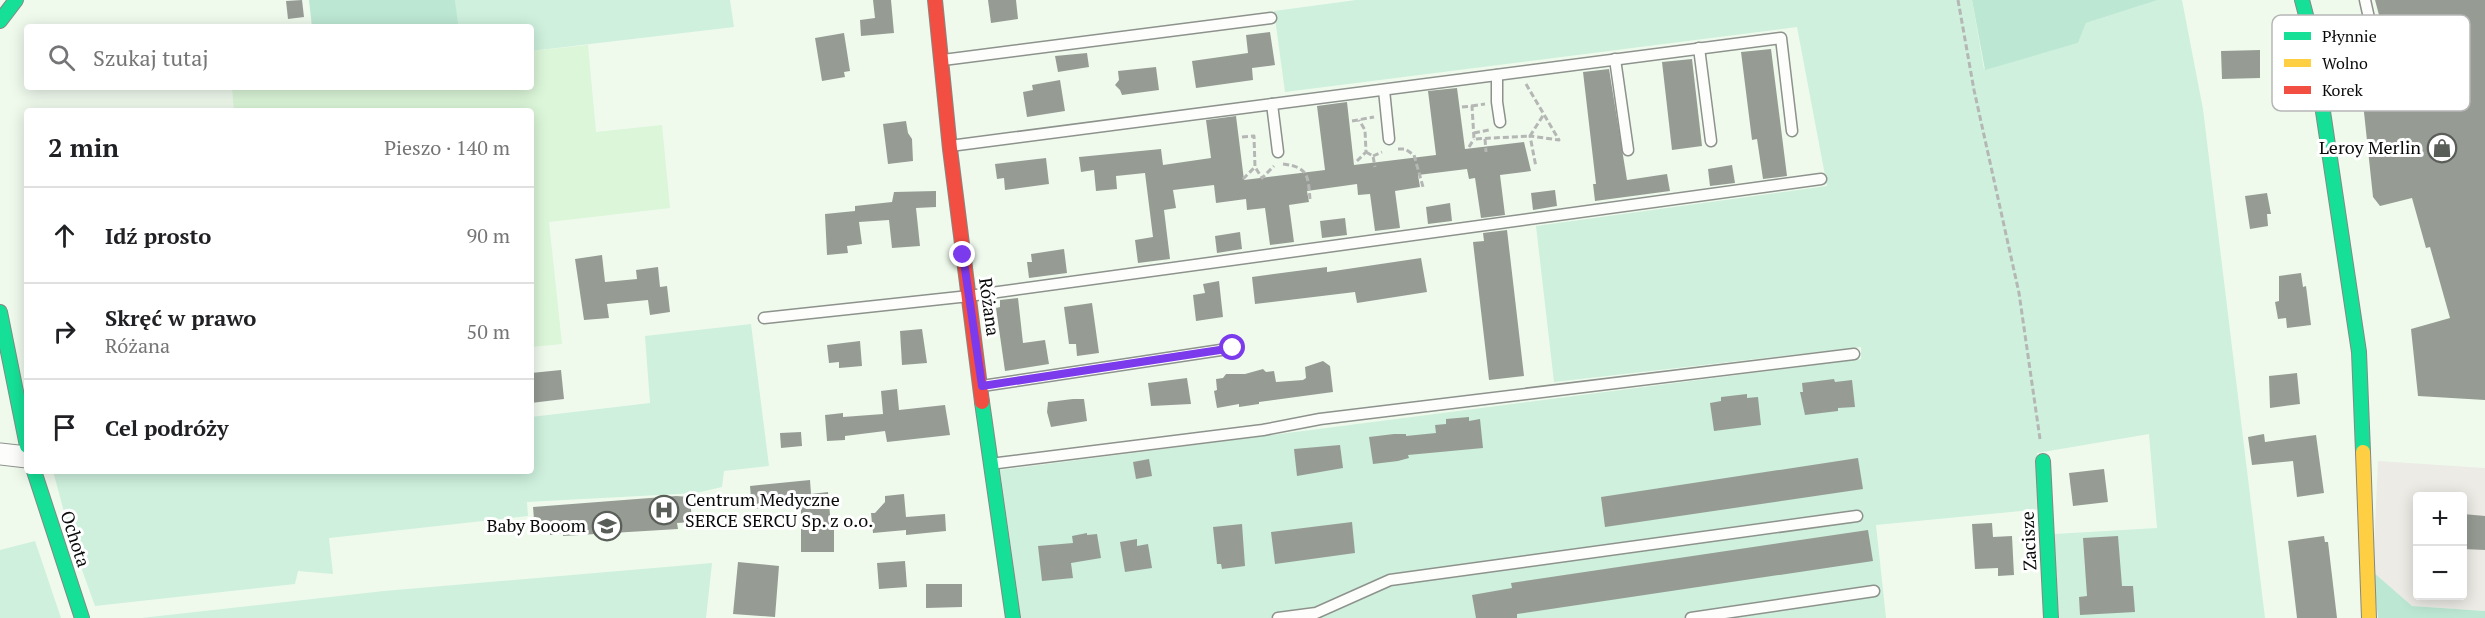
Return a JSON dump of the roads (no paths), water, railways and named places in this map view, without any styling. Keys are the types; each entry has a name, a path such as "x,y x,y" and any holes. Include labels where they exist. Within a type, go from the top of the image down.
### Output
{"street":[{"path":"0,21 16,0"},
{"name":"Różana","path":"935,0 943,60 950,147 982,386 990,464 1013,618"},
{"path":"2302,0 2306,15"},
{"path":"2323,111 2359,352 2369,618"},
{"path":"0,312 24,431"},
{"path":"0,454 24,456"},
{"name":"Zacisze","path":"2043,461 2051,618"},
{"name":"Ochota","path":"35,474 82,618"}],"lane":[{"path":"2365,0 2369,15"},
{"path":"943,60 1271,18"},
{"path":"950,147 1781,38 1792,130"},
{"path":"1699,48 1711,141"},
{"path":"1615,59 1628,150"},
{"path":"1497,75 1500,122"},
{"path":"1384,90 1388,114 1389,145"},
{"path":"1272,104 1278,152"},
{"path":"764,318 969,296 1821,179"},
{"path":"982,386 1233,348"},
{"path":"990,464 1263,430 1320,418 1854,354"},
{"path":"1278,618 1316,613 1390,580 1857,516"},
{"path":"1691,618 1874,591"}],"place":[{"name":"Leroy Merlin","path":"2442,148"},
{"name":"Centrum Medyczne SERCE SERCU Sp. z o.o.","path":"664,510"},
{"name":"Baby Booom","path":"607,526"}]}
